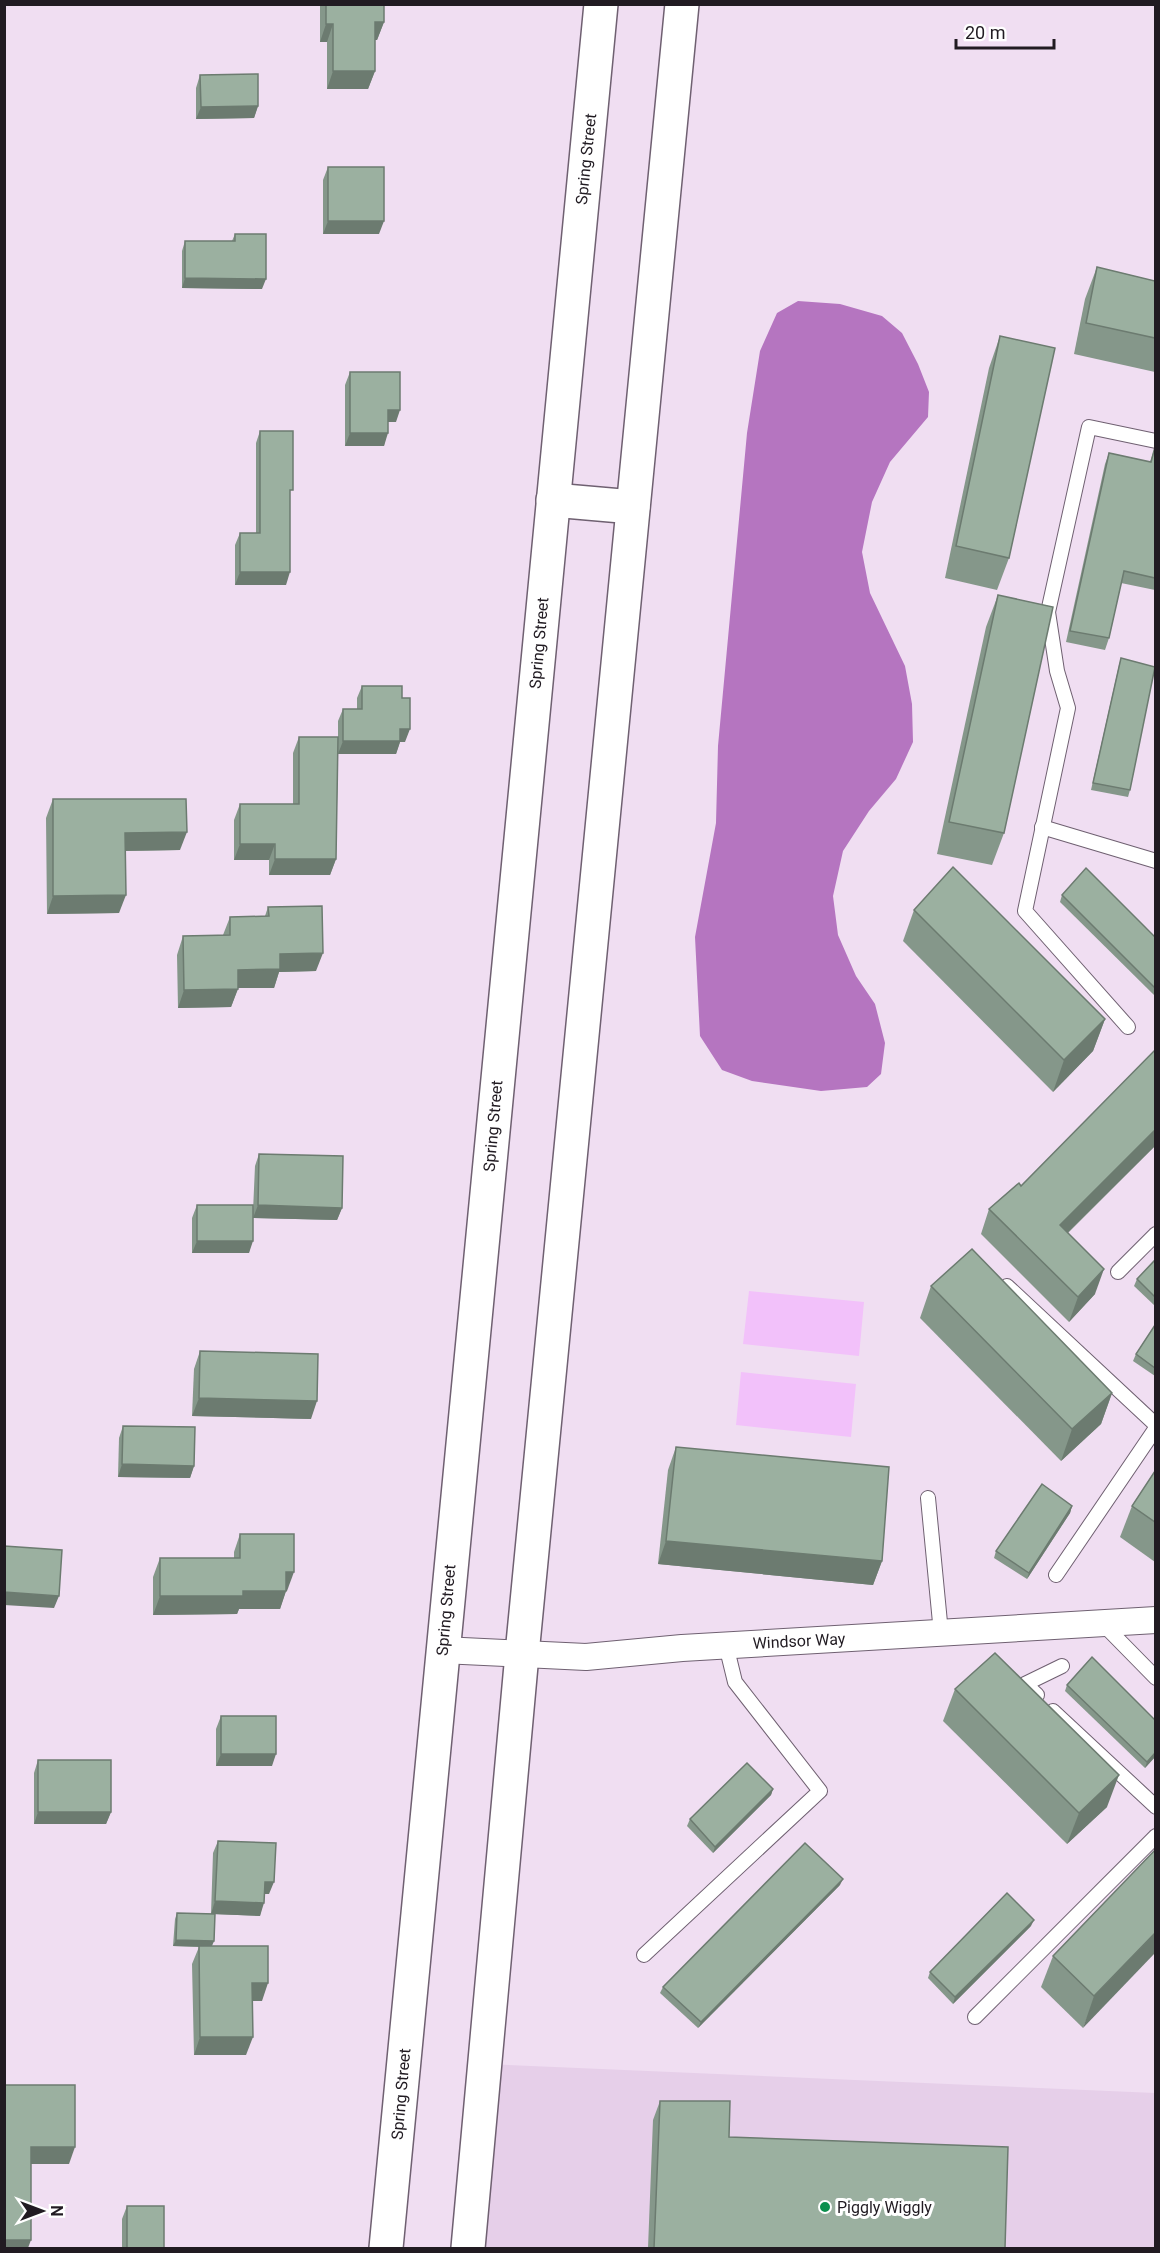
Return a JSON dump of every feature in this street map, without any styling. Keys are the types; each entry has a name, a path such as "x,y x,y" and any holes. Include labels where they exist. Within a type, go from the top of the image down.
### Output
{"main road":[{"name":"Spring Street","path":"386,2248 601,4"},
{"path":"468,2248 522,1654 682,4"},
{"path":"553,500 633,507"}],"street":[{"name":"Windsor Way","path":"442,1650 586,1657 726,1645 1155,1620"}],"lane":[{"path":"1128,1027 1025,911 1068,708 1057,671 1048,612 1089,427 1155,441"},
{"path":"1042,827 1155,861"},
{"path":"1118,1272 1155,1234"},
{"path":"996,1275 1155,1426 1056,1575"},
{"path":"928,1498 941,1633"},
{"path":"1102,1623 1155,1678"},
{"path":"644,1955 820,1791 735,1682 726,1645"},
{"path":"1062,1666 1025,1684 1155,1807"},
{"path":"975,2017 1155,1836"}],"shaded area":[{"path":"798,301 840,304 882,316 902,333 929,392 928,417 890,462 872,502 862,552 870,593 905,666 912,704 913,742 896,779 869,811 843,851 833,896 838,935 856,976 875,1004 885,1043 881,1074 867,1087 821,1091 752,1081 722,1070 700,1036 695,937 716,823 718,746 747,433 760,351 777,313"},
{"path":"749,1291 864,1302 859,1356 743,1344"},
{"path":"741,1372 856,1384 851,1437 736,1425"},
{"path":"484,2064 1155,2093 1155,2248 468,2248"}],"building":[{"path":"326,4 384,4 384,22 375,22 375,71 333,71 333,24 326,24"},
{"path":"258,74 258,106 201,107 200,75"},
{"path":"328,167 384,167 384,221 328,221"},
{"path":"235,234 266,234 266,279 185,278 185,241 235,241"},
{"path":"1097,267 1155,281 1155,338 1086,323"},
{"path":"1000,336 1055,348 1009,558 956,546"},
{"path":"350,372 400,372 400,410 388,410 388,433 350,433"},
{"path":"260,431 293,431 290,572 240,572 240,533 260,533"},
{"path":"1155,447 1155,578 1124,571 1109,638 1070,631 1109,453 1151,462"},
{"path":"998,595 1053,607 1004,833 949,822"},
{"path":"1121,658 1155,667 1130,790 1093,783"},
{"path":"362,686 402,686 402,698 410,698 410,729 400,729 400,741 343,741 343,709 362,709"},
{"path":"299,737 338,737 336,859 275,859 275,844 240,844 240,804 299,804"},
{"path":"53,799 186,799 187,832 125,833 126,895 53,896"},
{"path":"953,867 1105,1019 1064,1060 914,910"},
{"path":"1086,868 1155,937 1155,988 1062,895"},
{"path":"322,906 323,953 280,954 280,969 238,970 238,989 184,990 183,936 230,935 230,917 269,916 268,907"},
{"path":"1155,1050 1155,1130 1060,1225 1104,1269 1078,1297 989,1209 1019,1183 1021,1186"},
{"path":"259,1154 343,1156 342,1208 258,1205"},
{"path":"197,1205 253,1205 253,1241 197,1241"},
{"path":"972,1249 1112,1393 1072,1429 931,1286"},
{"path":"1155,1260 1155,1297 1137,1279"},
{"path":"1155,1325 1155,1368 1136,1354"},
{"path":"200,1351 318,1354 317,1401 199,1398"},
{"path":"123,1426 195,1427 194,1466 122,1464"},
{"path":"676,1447 889,1467 882,1561 666,1541"},
{"path":"1155,1471 1155,1522 1132,1506"},
{"path":"1042,1484 1072,1506 1029,1573 996,1551"},
{"path":"240,1534 294,1534 294,1572 286,1572 286,1591 243,1591 243,1596 160,1596 160,1558 240,1558"},
{"path":"4,1546 62,1550 59,1596 4,1592"},
{"path":"995,1653 1119,1775 1079,1813 955,1689"},
{"path":"1092,1657 1155,1720 1155,1753 1147,1762 1067,1685"},
{"path":"221,1716 276,1716 276,1754 221,1754"},
{"path":"38,1760 111,1760 111,1812 38,1812"},
{"path":"747,1763 773,1789 715,1847 690,1819"},
{"path":"218,1841 276,1843 274,1882 265,1882 264,1903 215,1901"},
{"path":"805,1843 843,1879 701,2022 663,1987"},
{"path":"1155,1850 1155,1933 1094,1996 1053,1956"},
{"path":"1007,1893 1034,1920 955,1997 930,1972"},
{"path":"177,1913 215,1914 214,1941 176,1940"},
{"path":"199,1946 268,1946 268,1983 252,1983 253,2037 200,2037"},
{"path":"4,2085 75,2085 75,2147 31,2147 31,2240 4,2240"},
{"name":"Piggly Wiggly","path":"660,2101 730,2101 729,2137 1008,2147 1005,2248 654,2248"},
{"path":"127,2206 164,2206 164,2248 127,2248"}],"place":[{"name":"Piggly Wiggly","path":"825,2207"}]}
